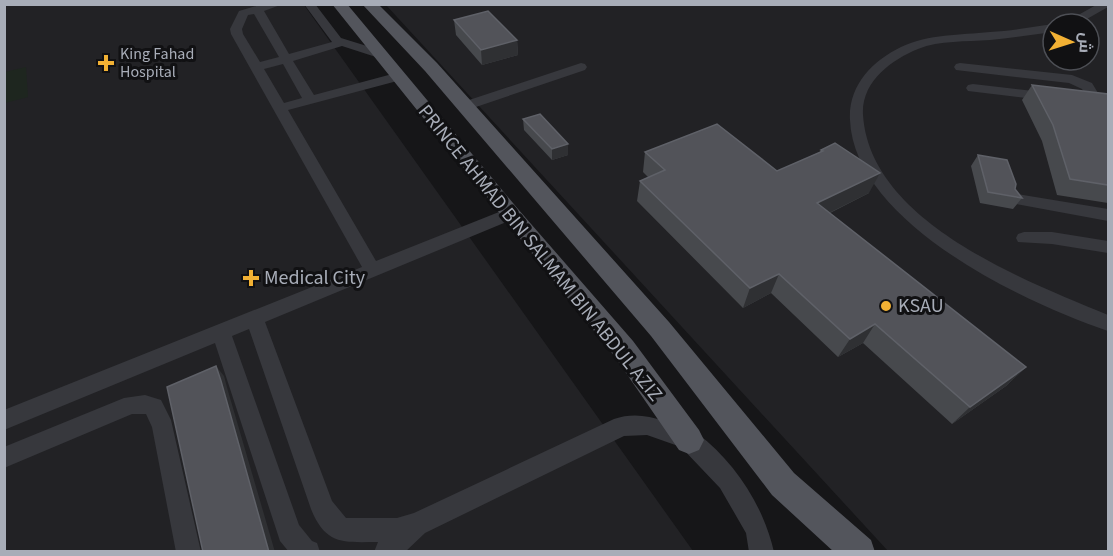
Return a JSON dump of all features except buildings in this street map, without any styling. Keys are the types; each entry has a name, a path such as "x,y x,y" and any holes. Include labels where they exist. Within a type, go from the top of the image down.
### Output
{"main road":[{"name":"PRINCE AHMAD BIN SALMAM BIN ABDUL AZIZ","path":"339,4 396,77 629,356 689,440"},
{"name":"PRINCE AHMAD BIN SALMAM BIN ABDUL AZIZ","path":"369,4 431,67 660,329 783,484 859,552"}],"street":[{"path":"278,4 252,8 240,16 236,31 373,271"},
{"path":"309,4 337,41 379,54"},
{"path":"252,8 310,100"},
{"path":"1041,29 915,45 880,63 863,86 857,101 854,120 859,140 871,166 889,191 948,245 988,270 1108,323"},
{"path":"257,67 341,43"},
{"path":"465,106 581,67"},
{"path":"960,67 1072,79 1087,86 1094,98 1085,101 973,88"},
{"path":"281,108 396,77"},
{"path":"1017,199 1108,215"},
{"path":"4,420 255,320 510,214"},
{"path":"1024,238 1052,238 1108,247"},
{"name":"PRINCE AHMAD BIN SALMAM BIN ABDUL AZIZ","path":"255,320 322,509 341,530 397,530 417,524 622,426 647,425 689,440"},
{"path":"221,333 289,532 305,551"},
{"path":"4,458 131,405 148,404 157,410 163,426 189,552"},
{"path":"689,440 728,480 757,530 762,552"},
{"name":"PRINCE AHMAD BIN SALMAM BIN ABDUL AZIZ","path":"386,552 417,524"}],"shaded area":[{"name":"Medical City","path":"4,5 304,5 693,551 5,551"},
{"name":"KSAU","path":"386,5 1108,5 1108,551 888,551"},
{"path":"26,67 28,97 5,103 5,72"}],"place":[{"name":"King Fahad Hospital","path":"106,63"},
{"name":"Medical City","path":"251,278"},
{"name":"KSAU","path":"886,306"}]}
